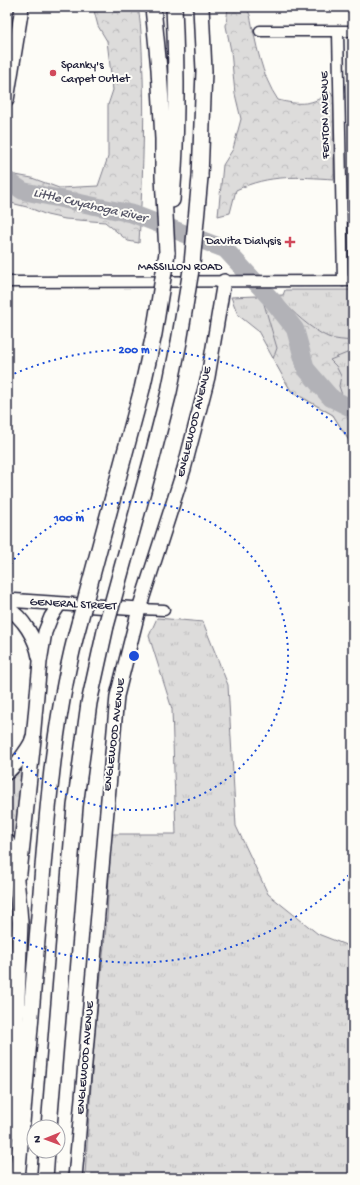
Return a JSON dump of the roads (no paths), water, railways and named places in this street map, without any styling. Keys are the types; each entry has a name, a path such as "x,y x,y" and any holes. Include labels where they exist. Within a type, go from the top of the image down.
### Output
{"highway":[{"path":"153,7 159,69 163,139 168,176"},
{"path":"17,1178 48,798 58,726 64,690 80,620 142,389 154,334 167,253 168,176 176,104 174,7"},
{"path":"50,1119 77,784 89,703 106,626 152,458 180,342 192,264 200,177 204,71 201,7"},
{"path":"18,889 33,739"},
{"path":"7,842 18,889 20,922 14,1047 11,1178"},
{"path":"45,1178 46,1159"}],"main road":[{"path":"7,100 22,7"},
{"name":"ENGLEWOOD AVENUE","path":"75,1178 117,696 139,609 186,461 208,377 224,281"},
{"name":"GENERAL STREET","path":"7,600 59,605 139,609"},
{"path":"7,773 15,766 33,739 40,662 45,632 59,605"},
{"path":"7,608 18,617 32,636 40,662"}],"street":[{"path":"260,31 353,32"},
{"name":"FENTON AVENUE","path":"338,32 341,197 348,281"},
{"name":"MASSILLON ROAD","path":"7,282 348,281"},
{"path":"139,609 164,610"}],"waterway":[{"name":"Little Cuyahoga River","path":"7,180 23,191 133,214 225,249 272,300 295,329 306,369 331,398 353,409"}],"place":[{"name":"Spanky's Carpet Outlet","path":"53,73"},
{"name":"DaVita Dialysis","path":"290,242"}]}
